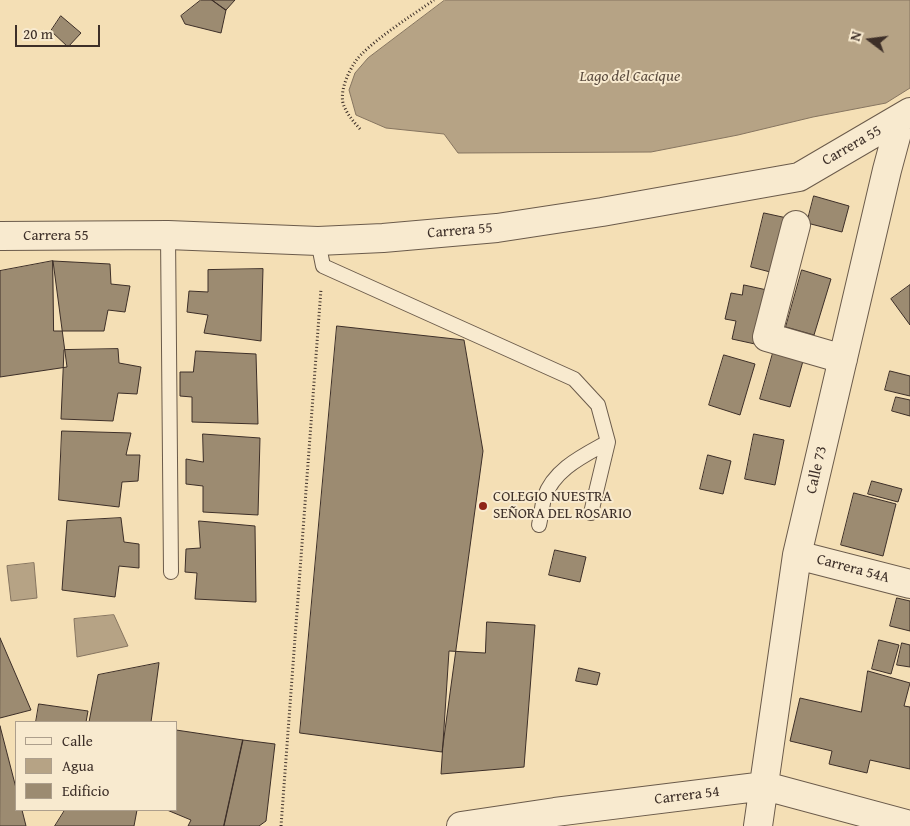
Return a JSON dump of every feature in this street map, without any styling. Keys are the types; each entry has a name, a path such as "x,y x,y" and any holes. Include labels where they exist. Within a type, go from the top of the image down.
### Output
{"street":[{"name":"Carrera 55","path":"0,236 168,235 320,254 383,238 497,228 602,212 799,177 905,115"},
{"name":"Calle 73","path":"758,826 797,555 887,170 905,115"},
{"path":"796,225 767,337 842,359"},
{"name":"Carrera 54A","path":"797,555 910,584"},
{"name":"Carrera 54","path":"461,826 554,819 765,786 910,825"}],"lane":[{"path":"168,235 171,572"},
{"path":"320,254 574,379 598,405 608,442 590,513"},
{"path":"539,525 544,499 551,483 573,461 608,442"}],"path":[{"path":"360,129 349,116 343,101 344,85 355,62 372,45 434,0"},
{"path":"281,826 320,254"}],"water":[{"name":"Lago del Cacique","path":"445,0 910,0 910,88 886,103 651,152 458,153 444,134 386,128 356,115 349,90 355,73 368,58"},
{"path":"34,563 37,598 11,601 7,566"},
{"path":"114,615 128,646 77,657 74,619"}],"building":[{"path":"201,0 212,0 226,10 221,33 185,24 181,16"},
{"path":"212,0 235,0 226,10"},
{"path":"61,16 81,33 68,47 51,31"},
{"path":"814,196 849,206 842,232 807,223"},
{"path":"764,213 787,218 774,273 751,267"},
{"path":"53,261 67,367 0,377 0,271"},
{"path":"53,261 110,264 111,284 130,286 125,312 108,310 104,331 54,331"},
{"path":"263,269 261,341 204,333 208,315 187,312 189,291 208,292 208,270"},
{"path":"802,270 831,279 814,335 786,327"},
{"path":"744,285 767,290 755,344 732,339 736,321 725,319 731,293 742,295"},
{"path":"910,285 910,325 891,299"},
{"path":"337,326 464,340 483,451 442,752 300,733"},
{"path":"775,346 805,354 790,407 760,399"},
{"path":"118,349 119,363 141,367 137,394 118,393 113,421 61,419 64,350"},
{"path":"196,351 256,354 258,424 192,422 192,397 180,396 180,372 193,372"},
{"path":"724,355 755,364 740,415 709,405"},
{"path":"890,371 910,376 910,396 885,390"},
{"path":"896,397 910,400 910,416 892,411"},
{"path":"62,431 131,433 126,455 140,455 138,481 122,482 119,507 59,500"},
{"path":"203,434 260,438 258,515 203,512 203,486 186,484 186,459 203,462"},
{"path":"754,434 784,440 775,485 745,479"},
{"path":"708,455 731,461 723,494 700,489"},
{"path":"872,481 902,489 898,502 868,494"},
{"path":"854,493 896,504 883,556 841,545"},
{"path":"121,518 124,542 139,544 139,568 119,566 115,597 62,590 67,521"},
{"path":"199,521 255,526 256,602 195,599 197,573 185,572 186,549 200,548"},
{"path":"555,550 586,557 580,582 549,575"},
{"path":"897,598 910,601 910,631 890,626"},
{"path":"487,622 535,625 524,767 441,774 449,651 485,653"},
{"path":"0,638 31,710 0,718"},
{"path":"879,640 899,645 891,674 872,669"},
{"path":"902,643 910,645 910,667 897,665"},
{"path":"159,663 151,721 89,721 98,675"},
{"path":"579,668 600,673 597,685 576,681"},
{"path":"868,671 910,683 904,706 910,707 910,769 870,760 867,773 829,764 832,751 790,741 800,698 861,712"},
{"path":"39,704 88,711 86,721 36,721"},
{"path":"0,726 15,784 15,811 22,811 26,826 0,826"},
{"path":"178,730 243,740 224,826 188,826 191,820 169,811 178,811"},
{"path":"243,740 275,744 266,821 259,826 224,826"},
{"path":"64,811 137,811 134,826 55,826"}],"place":[{"name":"COLEGIO NUESTRA SEÑORA DEL ROSARIO","path":"483,506"}]}
